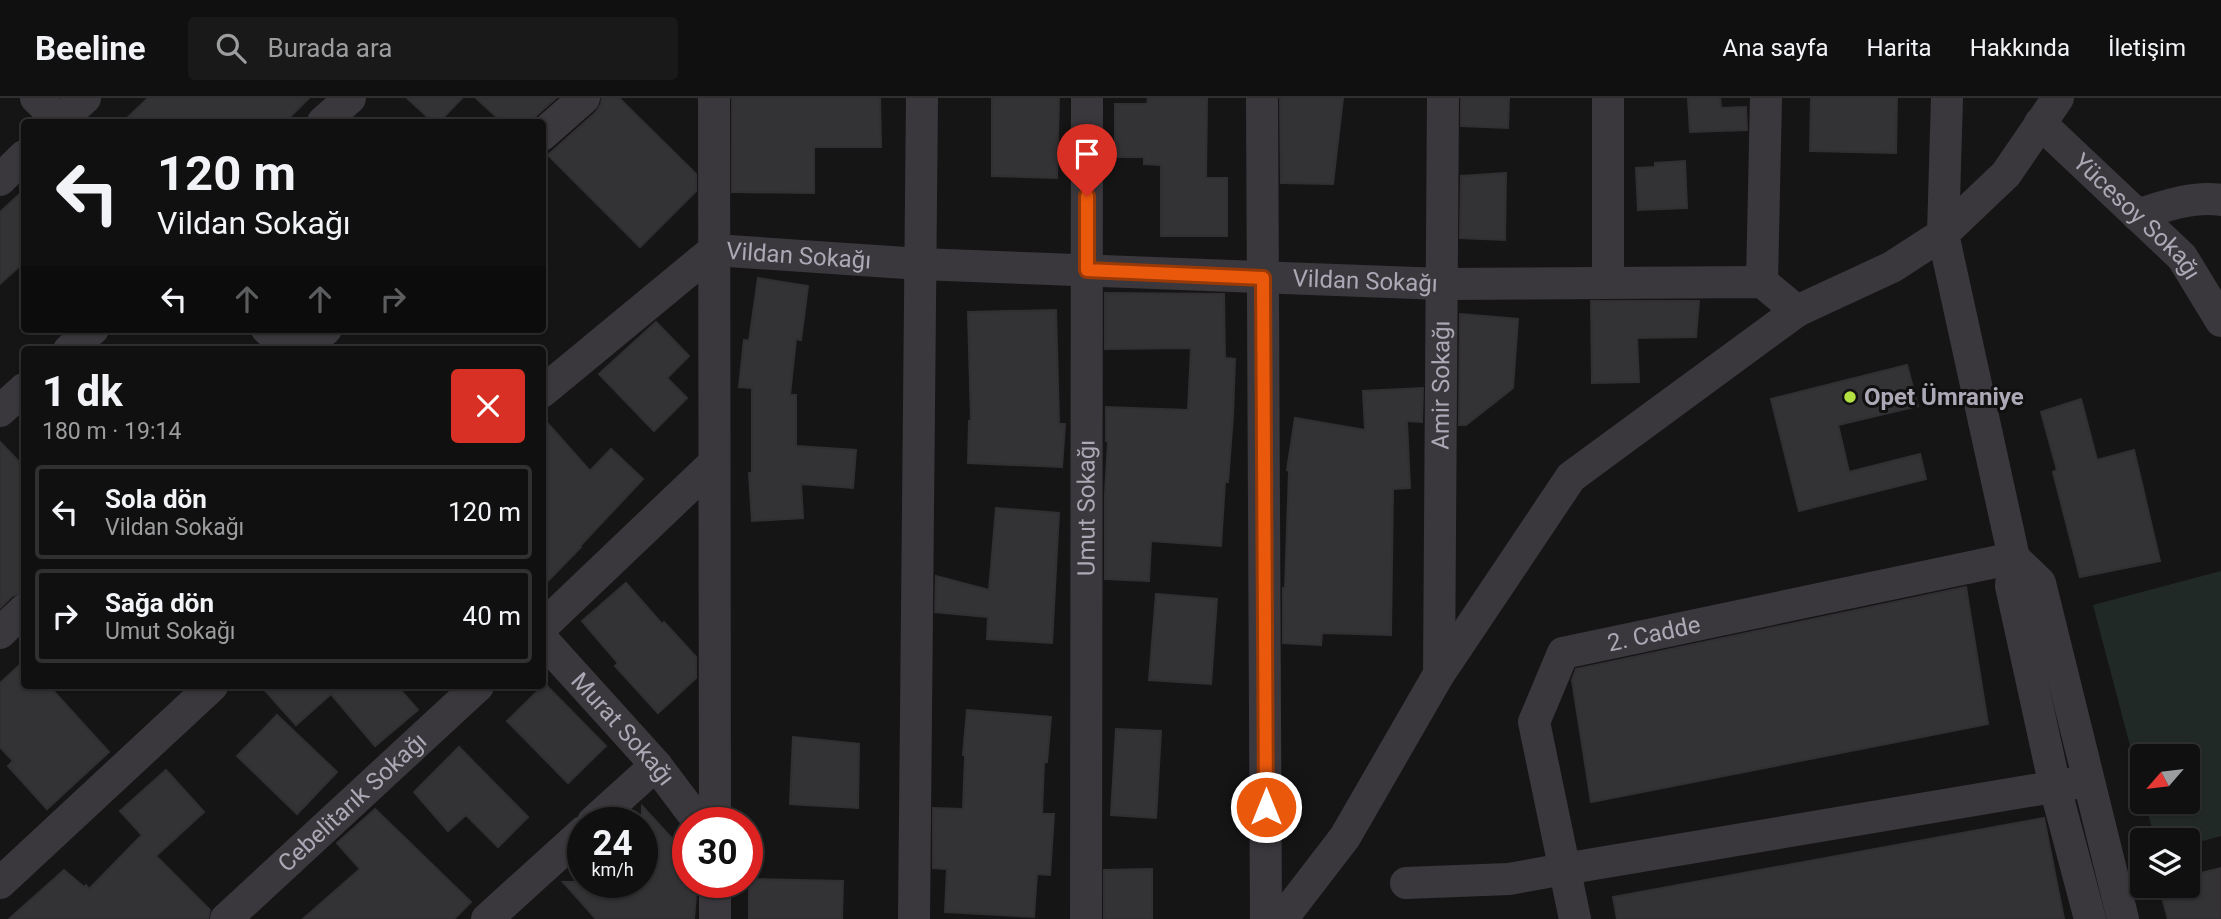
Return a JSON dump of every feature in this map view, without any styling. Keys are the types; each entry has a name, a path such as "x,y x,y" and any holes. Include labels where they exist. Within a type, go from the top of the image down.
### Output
{"street":[{"path":"36,98 57,119"},
{"path":"63,119 85,98"},
{"path":"326,119 350,98"},
{"path":"546,131 584,98"},
{"path":"714,98 715,807"},
{"path":"914,919 922,98"},
{"name":"Umut Sokağı","path":"1086,919 1087,98"},
{"path":"1262,98 1266,919"},
{"name":"Amir Sokağı","path":"1439,674 1443,98"},
{"path":"1608,98 1608,283"},
{"path":"1766,98 1762,282 1797,311"},
{"path":"1947,98 1943,234 2014,558 2011,586 2055,787 2090,919"},
{"path":"1282,919 1345,837 1439,674 1571,477 1797,311 1892,267 1943,234 2006,174 2049,110"},
{"name":"Yücesoy Sokağı","path":"2049,110 2137,215 2182,257 2221,321"},
{"path":"0,180 21,159"},
{"path":"2137,215 2171,204 2221,200"},
{"path":"546,389 715,250"},
{"name":"Vildan Sokağı","path":"715,250 920,264 1442,284 1762,282"},
{"path":"74,346 88,333"},
{"path":"271,333 286,346"},
{"path":"307,346 322,333"},
{"path":"0,411 21,392"},
{"path":"546,622 715,463"},
{"path":"2014,558 2040,583 2123,919"},
{"name":"2. Cadde","path":"1575,919 1534,722 1563,653 2014,558"},
{"path":"0,633 21,613"},
{"name":"Murat Sokağı","path":"546,643 656,765 688,807"},
{"path":"0,883 209,689"},
{"name":"Cebelitarık Sokağı","path":"226,919 475,689"},
{"path":"610,807 656,765"},
{"path":"1406,883 1509,879 2088,781"},
{"path":"487,919 567,846"},
{"path":"715,898 715,919"}],"shaded area":[{"path":"2221,571 2221,836 2200,842 2200,828 2152,828 2148,814 2200,814 2200,744 2130,745 2093,605"}],"building":[{"path":"148,98 309,98 288,119 126,119"},
{"path":"407,98 462,98 442,119 430,119"},
{"path":"476,98 556,98 532,119 499,119"},
{"path":"602,98 619,98 696,174 696,191 640,247 548,155 596,112"},
{"path":"732,98 880,98 881,147 814,147 814,193 732,192"},
{"path":"992,98 1059,98 1057,178 992,176"},
{"path":"1148,98 1207,98 1206,178 1227,178 1227,236 1161,236 1161,165 1144,164 1144,157 1115,157 1115,104 1147,104"},
{"path":"1280,98 1343,98 1333,184 1281,183"},
{"path":"1461,98 1509,98 1508,128 1461,126"},
{"path":"1688,98 1720,98 1721,108 1746,107 1747,130 1690,132"},
{"path":"1811,98 1897,98 1896,153 1810,151"},
{"path":"1685,161 1687,208 1638,210 1636,168 1655,167 1655,163"},
{"path":"1506,173 1505,240 1460,238 1461,176"},
{"path":"21,193 21,265 0,284 0,212"},
{"path":"758,278 808,286 801,340 796,339 790,395 796,395 796,446 856,450 853,488 801,484 803,518 752,521 749,473 752,473 752,388 739,387 744,340 749,341"},
{"path":"1105,293 1224,294 1225,358 1235,359 1233,416 1221,546 1151,541 1149,581 1105,579 1108,441 1106,407 1188,410 1191,348 1105,349"},
{"path":"1591,301 1699,301 1696,337 1637,338 1639,382 1592,383"},
{"path":"1056,310 1059,424 1065,424 1062,467 968,463 971,421 968,312"},
{"path":"1460,314 1518,319 1513,388 1466,425 1459,425"},
{"path":"656,322 689,356 667,378 687,398 654,431 599,374"},
{"path":"1907,365 1918,406 1838,425 1849,472 1920,454 1926,479 1799,511 1771,399"},
{"path":"1423,388 1422,422 1407,421 1410,488 1393,489 1391,635 1322,633 1321,645 1283,643 1287,470 1295,418 1365,430 1363,391"},
{"path":"2081,399 2097,460 2134,450 2160,561 2080,577 2053,472 2057,470 2041,412"},
{"path":"546,422 590,471 611,449 643,479 546,583"},
{"path":"0,442 21,464 21,593 12,596 0,608"},
{"path":"996,508 1059,513 1052,643 987,639 988,617 935,612 936,576 989,590"},
{"path":"626,583 696,657 696,678 658,713 615,666 618,663 582,621"},
{"path":"1966,587 1988,724 1591,802 1572,680 1576,669"},
{"path":"1156,594 1217,599 1211,684 1149,680"},
{"path":"21,664 21,689 52,689 109,752 47,809 8,766 13,761 0,747 0,683"},
{"path":"546,685 606,746 568,783 507,721 540,689 546,689"},
{"path":"264,689 400,689 418,710 375,746 331,694 296,725"},
{"path":"967,710 1051,717 1047,762 1044,762 1042,814 1054,814 1050,875 1037,874 1034,917 945,912 947,869 933,868 933,808 963,809 963,755"},
{"path":"277,715 337,772 297,814 237,756"},
{"path":"1116,729 1161,731 1156,818 1111,815"},
{"path":"793,737 859,744 858,808 790,804"},
{"path":"459,747 528,817 498,847 466,815 448,831 414,792"},
{"path":"166,770 204,812 156,856 210,910 208,919 9,919 64,870 89,889 142,835 120,811"},
{"path":"375,809 471,902 454,919 303,919 360,869 337,843"},
{"path":"2044,818 2064,919 1617,919 1613,897"},
{"path":"658,823 672,839 672,898 696,898 694,919 596,919 577,898 658,898"},
{"path":"2221,868 2221,919 2168,919 2162,898 2200,898 2200,873"},
{"path":"1152,869 1152,919 1104,919 1104,870"},
{"path":"763,879 843,881 842,919 749,919 749,898 763,898"}],"place":[{"name":"Opet Ümraniye","path":"1850,397"}],"route":[{"path":"1087,196 1087,270 1263,278 1266,807"}]}
